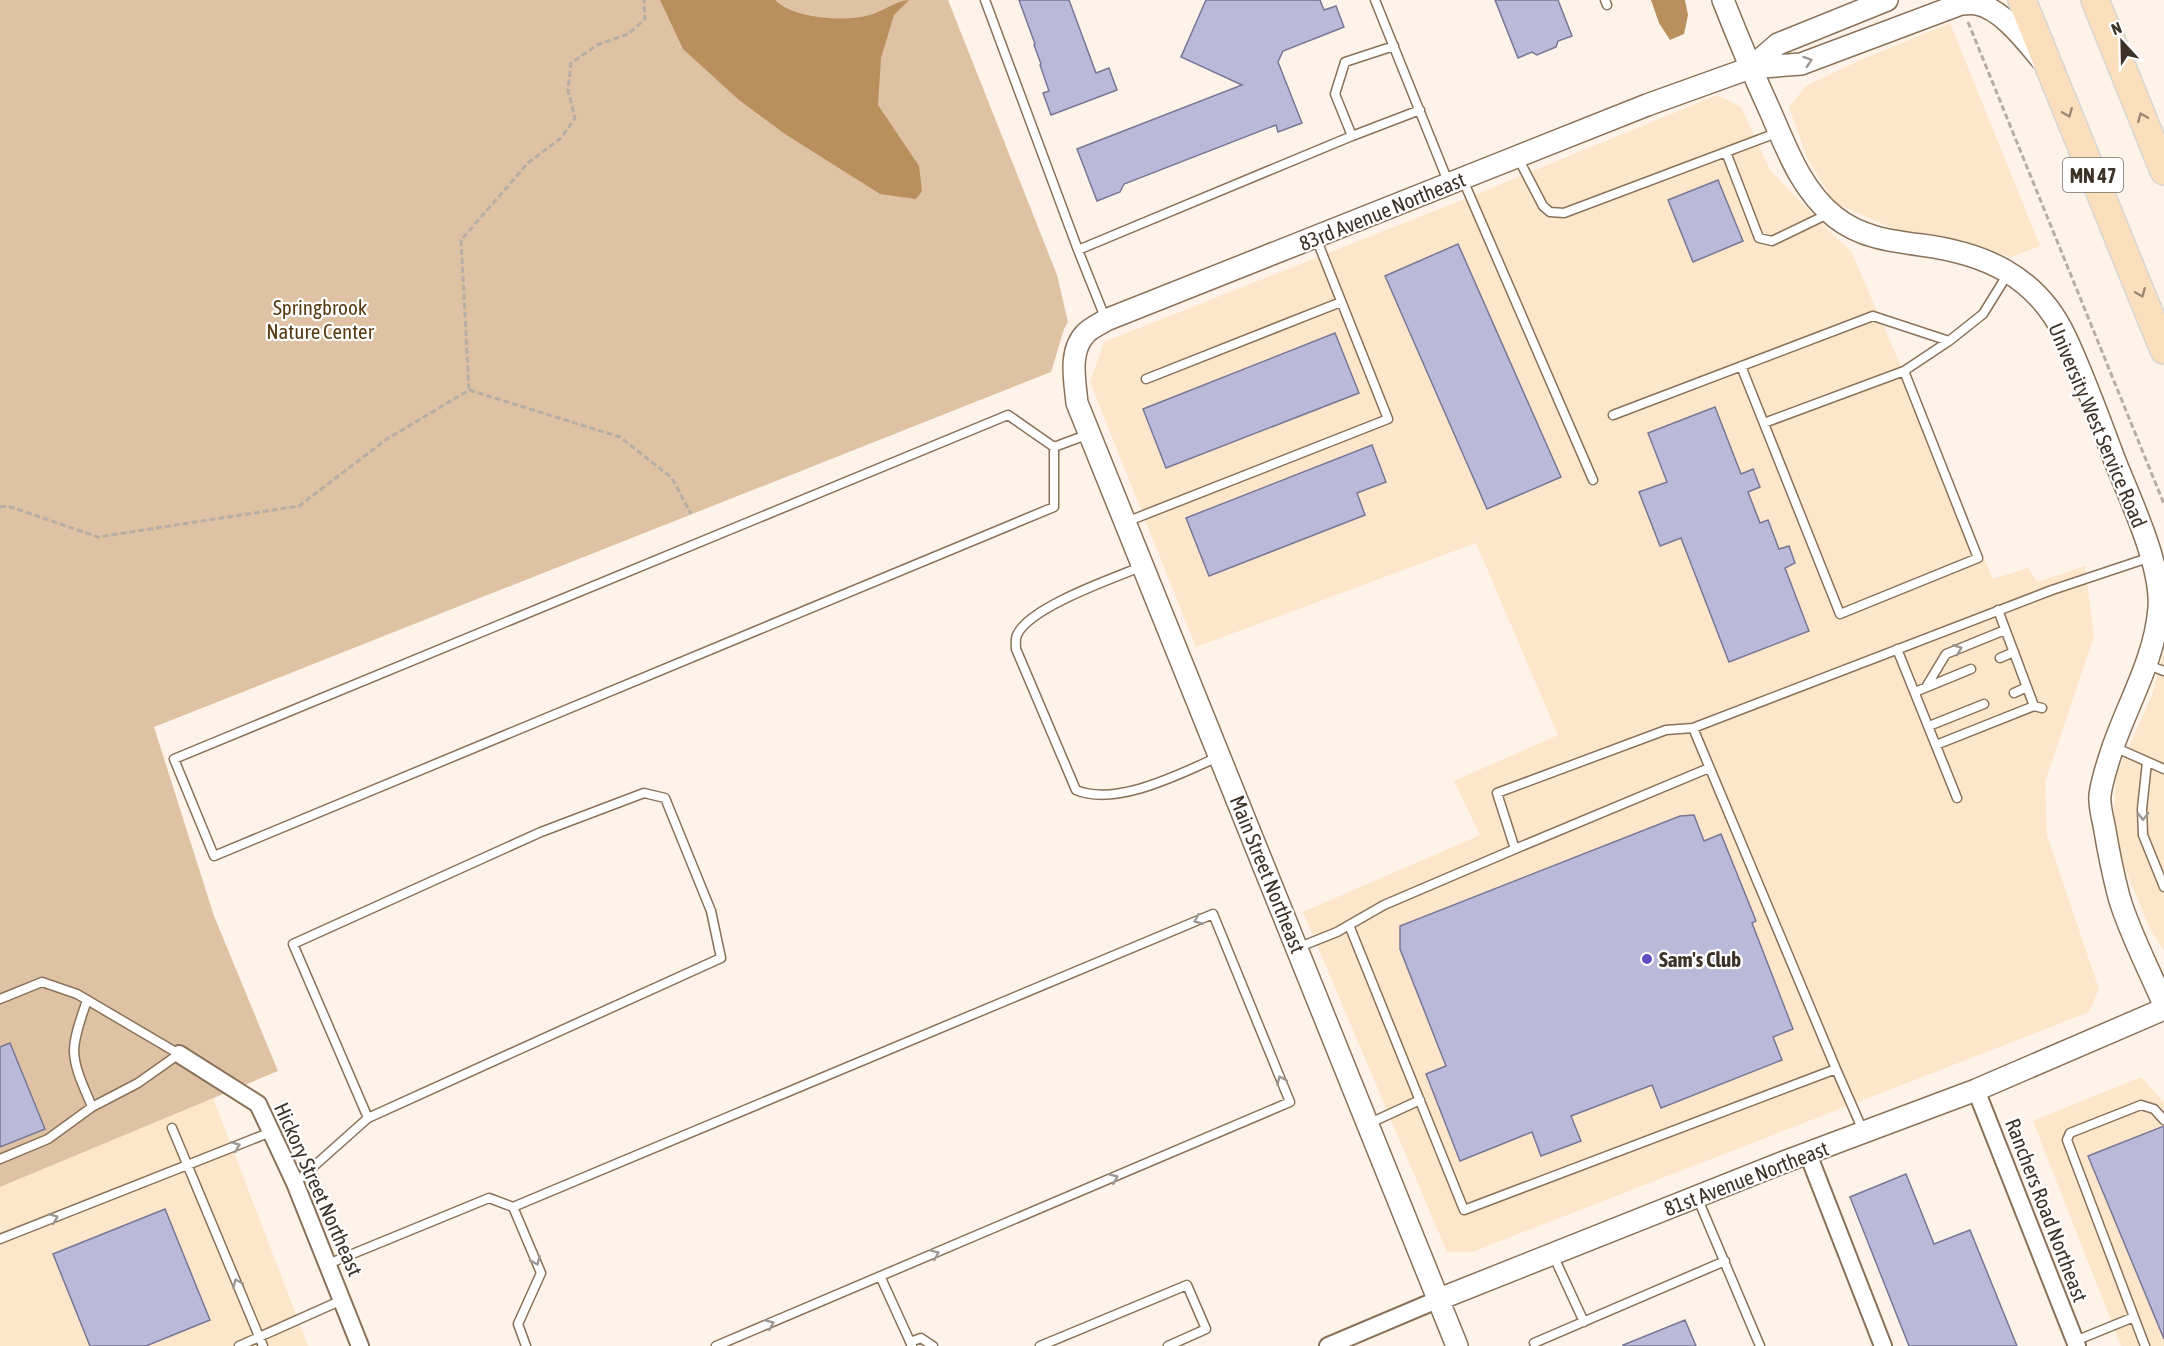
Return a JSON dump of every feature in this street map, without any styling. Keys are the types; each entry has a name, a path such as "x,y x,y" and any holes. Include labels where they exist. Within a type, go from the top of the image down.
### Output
{"main road":[{"name":"MN 47","path":"2022,0 2164,350"},
{"path":"2095,0 2164,171"}],"street":[{"name":"University West Service Road","path":"1723,0 1779,132 1802,180 1818,201 1857,231 1888,241 1954,250 1991,262 2026,284 2039,298 2063,333 2151,557 2158,584 2159,607 2154,639 2155,668 2113,747 2099,796 2106,843 2120,899 2164,1007"},
{"name":"83rd Avenue Northeast","path":"1750,68 1778,44 1887,0"},
{"name":"83rd Avenue Northeast","path":"1077,403 1074,375 1075,350 1086,333 1106,320 1647,105 1750,68 1802,64 1962,4 1971,9"},
{"path":"1971,9 1991,9 2018,32 2052,72"},
{"name":"Main Street Northeast","path":"1077,403 1298,948 1456,1346"},
{"name":"81st Avenue Northeast","path":"1328,1346 1552,1254 1976,1090 2164,1007"},
{"name":"Hickory Street Northeast","path":"178,1054 258,1104 295,1183 360,1346"},
{"name":"Ranchers Road Northeast","path":"1976,1090 2076,1343"},
{"path":"1808,1154 1883,1346"}],"lane":[{"path":"985,0 1106,320"},
{"path":"1375,0 1420,110 1456,182 1593,480"},
{"path":"1352,136 1335,94 1345,62 1394,46"},
{"path":"1078,250 1420,110"},
{"path":"1517,157 1543,206 1550,212 1564,213 1779,132"},
{"path":"1726,152 1759,237 1772,241 1831,213"},
{"path":"1126,522 1388,419 1316,237"},
{"path":"1764,423 1905,372 1983,314 2009,272"},
{"path":"1146,379 1341,302"},
{"path":"1613,415 1873,316 1949,341"},
{"path":"1741,366 1840,614 1978,558 1905,372"},
{"path":"1008,416 1054,447 1054,507 214,856 174,759 1008,416"},
{"path":"1054,447 1090,434"},
{"path":"1515,849 1497,793 1666,730 1693,728 1998,610 2151,557"},
{"path":"1144,566 1091,587 1032,618 1016,636 1016,649 1076,790 1086,794 1111,796 1167,779 1220,756"},
{"path":"1936,745 2038,707 2027,687 1998,610"},
{"path":"1926,687 1946,654 2005,630"},
{"path":"1897,649 1957,798"},
{"path":"2000,658 2014,652"},
{"path":"1915,692 1971,669"},
{"path":"2014,693 2027,687"},
{"path":"1929,726 1984,704"},
{"path":"1693,728 1864,1133"},
{"path":"2113,747 2164,769"},
{"path":"2147,762 2142,809 2143,834 2160,866 2164,887"},
{"path":"1298,948 1349,925 1384,905 1709,768"},
{"path":"295,1183 368,1118 721,958 711,911 664,798 644,792 540,832 293,944 368,1118"},
{"path":"328,1263 489,1198 513,1207 1213,914 1290,1102 881,1278 716,1346"},
{"path":"1349,925 1464,1210 1836,1069"},
{"path":"0,999 42,982 77,994 178,1054 138,1083 92,1107 48,1139 0,1159"},
{"path":"87,1000 74,1051 78,1075 92,1107"},
{"path":"1367,1124 1420,1100"},
{"path":"2145,1346 2067,1140 2070,1133 2141,1105 2154,1108 2164,1120"},
{"path":"172,1128 263,1346"},
{"path":"0,1239 271,1132"},
{"path":"1697,1197 1760,1346"},
{"path":"513,1207 541,1273 518,1324 526,1346"},
{"path":"1552,1254 1584,1322"},
{"path":"1534,1343 1725,1261"},
{"path":"881,1278 911,1344 921,1338 933,1346"},
{"path":"1040,1346 1187,1285 1206,1329 1168,1346"},
{"path":"239,1346 342,1300"},
{"path":"2076,1343 2134,1317"}],"path":[{"path":"469,390 461,240 528,164 561,138 575,118 568,90 572,63 597,45 627,34 645,19 644,0"},
{"path":"1971,9 2164,504"},
{"path":"0,507 8,506 98,537 298,506 387,440 469,390 620,437 672,478 690,514"}],"shaded area":[{"path":"660,0 775,0 783,6 807,15 848,18 870,15 909,0 894,15 881,58 878,105 919,166 922,191 916,199 880,194 785,134 739,100 683,49"},
{"path":"1651,0 1685,0 1688,15 1684,34 1670,40 1659,23"},
{"path":"1950,23 2040,246 2011,257 1963,240 1903,233 1835,203 1808,160 1789,107 1806,86 1858,61"},
{"path":"1717,95 1741,107 1770,170 1851,251 1993,579 2028,568 2037,582 2085,566 2094,636 2045,782 2047,835 2099,989 2089,1012 1472,1252 1447,1252 1303,912 1480,835 1454,781 1558,735 1476,543 1196,647 1090,382 1104,342 1482,192"},
{"path":"2164,651 2164,951 2150,929 2121,859 2114,818 2116,776 2152,695"},
{"path":"2141,1077 2164,1102 2164,1346 2121,1346 2033,1121"},
{"path":"213,1098 308,1346 0,1346 0,1187"}],"green space":[{"name":"Springbrook Nature Center","path":"0,0 948,0 1057,275 1068,322 1051,372 154,727 214,916 278,1071 0,1187"}],"building":[{"path":"1019,0 1069,0 1096,73 1109,68 1117,90 1051,115 1043,93 1049,91"},
{"path":"1206,0 1320,0 1324,10 1336,6 1344,27 1283,51 1278,62 1302,123 1278,132 1276,125 1124,184 1120,192 1097,201 1077,149 1242,85 1181,57"},
{"path":"1495,0 1558,0 1572,36 1558,41 1556,47 1537,55 1532,52 1518,58"},
{"path":"1718,180 1743,241 1693,262 1668,200"},
{"path":"1458,244 1561,477 1487,509 1385,276"},
{"path":"1335,333 1359,393 1166,468 1143,409"},
{"path":"1715,407 1741,474 1753,469 1760,487 1748,492 1760,523 1768,520 1779,549 1789,546 1795,563 1785,568 1809,631 1729,662 1681,538 1660,546 1639,492 1667,482 1648,433"},
{"path":"1372,445 1386,482 1357,493 1365,515 1209,576 1186,518"},
{"path":"1694,815 1704,841 1721,834 1756,921 1752,923 1793,1029 1773,1037 1782,1060 1661,1108 1652,1085 1571,1116 1581,1141 1541,1156 1532,1132 1460,1161 1426,1074 1446,1066 1400,949 1400,926 1680,816"},
{"path":"10,1043 45,1129 0,1147 0,1047"},
{"path":"2164,1126 2164,1339 2088,1156"},
{"path":"1906,1174 1934,1244 1970,1230 2017,1346 1909,1346 1850,1197"},
{"path":"165,1209 210,1320 146,1346 90,1346 53,1254"},
{"path":"1685,1320 1696,1346 1623,1346 1623,1345"}],"place":[{"name":"Sam's Club","path":"1647,959"}]}
